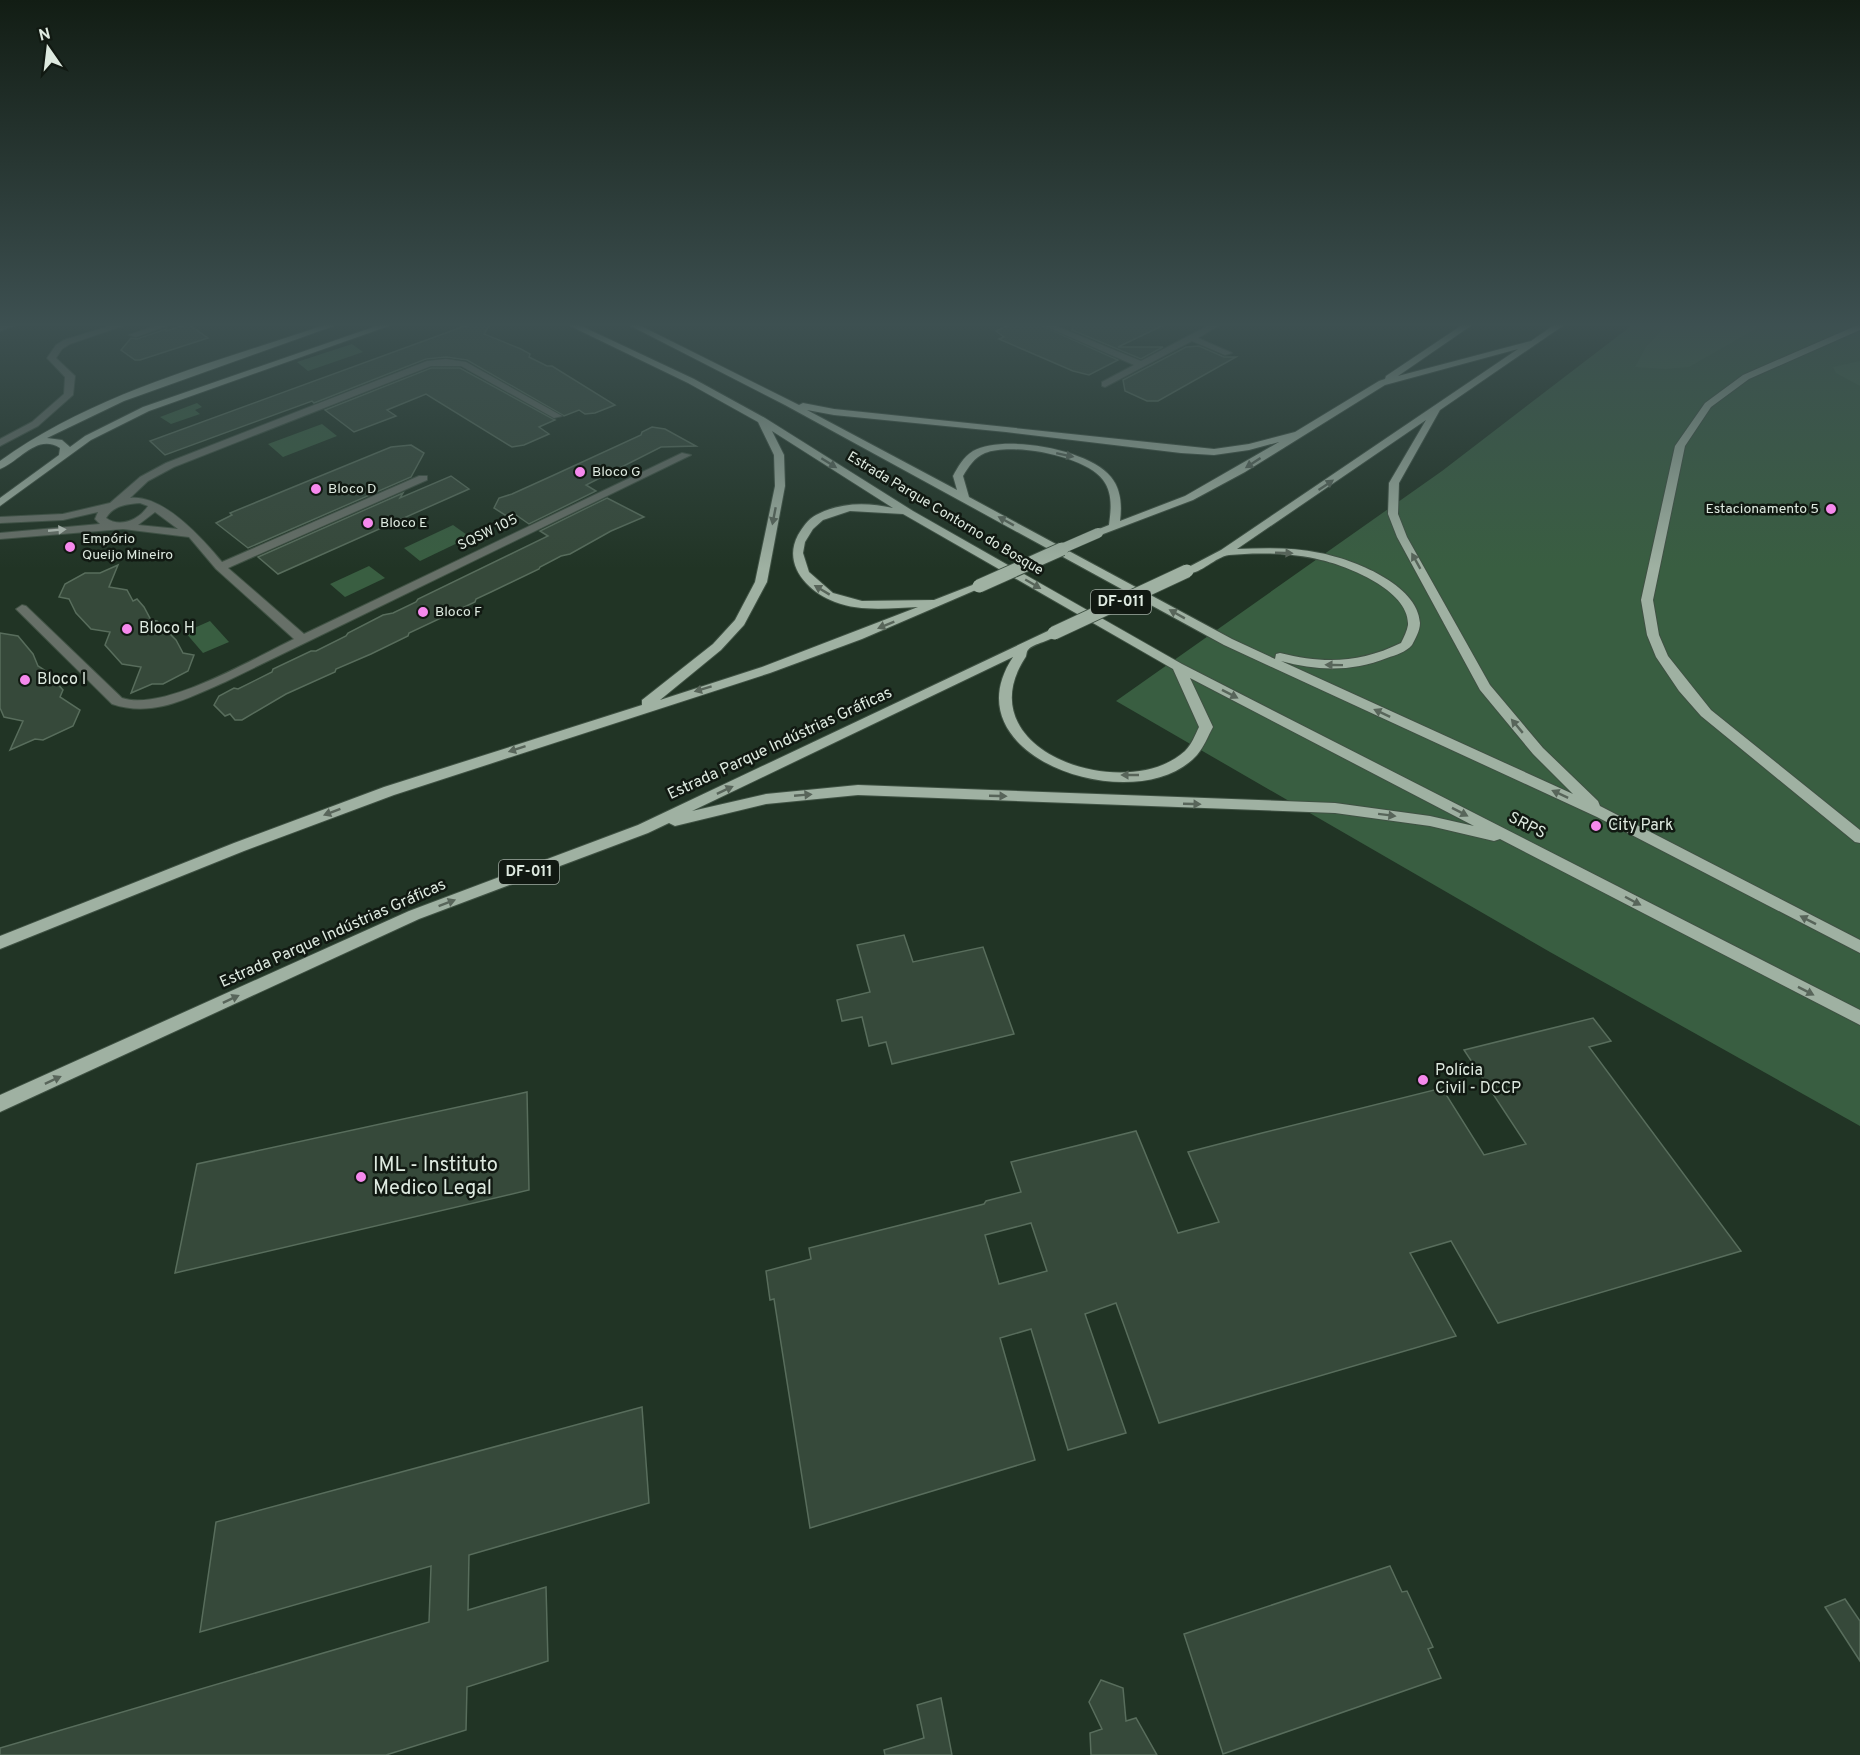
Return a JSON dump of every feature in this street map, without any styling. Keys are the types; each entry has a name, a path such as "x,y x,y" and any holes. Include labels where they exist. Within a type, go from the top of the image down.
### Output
{"main road":[{"path":"0,466 50,430 108,405"},
{"path":"0,502 63,454 98,432 156,405"},
{"name":"Estrada Parque Contorno do Bosque","path":"735,405 909,513 1178,667"},
{"name":"Estrada Parque Contorno do Bosque","path":"792,405 1228,642"},
{"path":"798,405 834,412 1006,429 1181,450 1214,452 1249,447 1295,435"},
{"name":"Estrada Parque Indústrias Gráficas","path":"0,943 239,847 389,791 766,670 858,636 940,603 1098,533 1189,498 1241,470 1345,405"},
{"name":"Estrada Parque Indústrias Gráficas","path":"0,1104 414,915 643,829 1187,571 1225,552 1445,405"},
{"path":"1708,405 1680,446 1647,600 1653,635 1662,657 1684,688 1706,713 1860,838"},
{"path":"1436,411 1394,483 1393,514 1402,537 1485,687 1538,751 1602,813"},
{"path":"85,414 79,421 79,426 98,432"},
{"path":"638,710 717,647 740,622 761,582 780,486 779,456 762,420"},
{"path":"25,447 56,442 65,447 63,454"},
{"path":"964,498 958,476 968,460 976,454 991,448 1019,447 1063,454 1079,458 1090,464 1100,471 1111,486 1118,503 1114,527"},
{"path":"909,513 861,506 834,511 820,517 811,524 798,544 798,563 809,582 823,592 842,600 866,604 940,603"},
{"path":"1225,552 1309,554 1337,559 1364,571 1401,596 1414,621 1414,629 1406,645 1371,661 1340,667 1297,662 1228,642"},
{"path":"1228,642 1602,813 1860,947"},
{"path":"1027,647 1012,665 1005,686 1009,719 1018,734 1053,763 1070,770 1102,774 1150,774 1169,768 1192,753 1206,727 1178,667"},
{"name":"SRPS","path":"1178,667 1860,1018"},
{"path":"643,829 766,799 858,790 1335,808 1430,820 1517,841"}],"street":[{"path":"0,443 35,424 57,405"},
{"path":"193,535 107,525 100,519 101,515 144,478 191,456 321,405"},
{"path":"537,405 557,416"},
{"name":"SQSW 105","path":"22,609 117,701 127,707 150,706 221,679 686,455"},
{"path":"0,536 116,526 143,519 148,514 149,503 144,478"},
{"path":"220,567 423,478"},
{"path":"0,520 63,517 133,500 149,503 193,535 220,567 302,639"}],"green space":[{"path":"192,405 202,407 195,410 200,414 171,424 160,417"},
{"name":"City Park","path":"1528,405 1860,405 1860,1126 1550,952 1116,701 1442,471"},
{"path":"322,424 337,436 283,457 268,444"},
{"path":"453,525 470,537 420,561 404,548"},
{"path":"369,566 385,578 345,597 330,584"},
{"path":"210,621 229,642 203,653 185,632"}],"building":[{"path":"249,405 301,405 165,455 150,441"},
{"path":"338,405 399,405 387,410 396,416 354,432 325,410"},
{"path":"444,405 527,405 555,420 539,427 549,434 524,445 512,447"},
{"path":"545,405 615,405 595,413 585,414 579,410 564,416"},
{"name":"Bloco G","path":"652,427 665,429 696,446 661,447 586,485 596,491 529,524 516,515 505,515 494,508 499,498 641,435 642,432"},
{"name":"Bloco D","path":"411,445 424,453 411,477 248,548 216,523 232,515 230,513 391,447"},
{"name":"Bloco E","path":"451,476 469,489 278,574 258,557 403,493 400,498"},
{"name":"Bloco F","path":"607,498 644,517 611,531 570,554 561,556 476,599 475,602 409,633 408,636 286,694 242,720 235,720 230,714 225,716 214,705 219,696 234,688 238,689 272,672 273,669 311,651 316,651 383,615 393,613 416,602 548,536 540,531"},
{"name":"Bloco H","path":"118,565 109,587 127,590 133,601 137,599 144,607 151,620 157,621 176,640 183,653 194,655 188,671 163,684 152,684 131,693 141,667 122,664 105,645 110,632 91,629 76,613 69,599 59,597 65,584 85,573 100,573"},
{"name":"Bloco I","path":"0,633 18,636 33,654 38,666 46,671 63,690 60,697 80,710 73,726 43,740 35,739 10,750 23,721 4,717 0,708"},
{"path":"904,935 913,962 983,947 1014,1034 892,1064 886,1042 869,1046 862,1017 842,1021 837,1000 870,992 857,945"},
{"path":"1593,1018 1611,1041 1589,1047 1741,1251 1498,1323 1451,1241 1410,1253 1456,1336 1159,1423 1116,1303 1085,1314 1126,1433 1068,1450 1031,1329 1000,1338 1035,1460 810,1528 774,1299 770,1300 766,1271 811,1259 809,1248 984,1204 986,1201 1021,1192 1011,1162 1136,1131 1178,1233 1219,1222 1188,1152 1262,1133 1442,1088 1484,1155 1526,1144 1464,1050","holes":["1031,1223 1047,1271 999,1284 985,1235"]},
{"name":"IML - Instituto Medico Legal","path":"527,1092 529,1190 175,1273 197,1164"},
{"path":"642,1407 649,1503 469,1555 468,1610 546,1587 548,1661 467,1687 466,1730 386,1755 0,1755 0,1748 429,1622 431,1566 200,1632 216,1522"},
{"path":"1390,1566 1402,1592 1407,1591 1433,1647 1428,1649 1441,1678 1223,1754 1184,1634"},
{"path":"1845,1599 1860,1621 1860,1661 1825,1607"},
{"path":"1101,1680 1123,1688 1126,1721 1136,1718 1157,1755 1091,1755 1090,1733 1102,1729 1089,1702"},
{"path":"941,1698 952,1755 885,1755 884,1750 924,1738 917,1705"}],"place":[{"name":"Bloco G","path":"580,472"},
{"name":"Bloco D","path":"316,489"},
{"name":"Estacionamento 5","path":"1831,509"},
{"name":"Bloco E","path":"368,523"},
{"name":"Empório Queijo Mineiro","path":"70,547"},
{"name":"Bloco F","path":"423,612"},
{"name":"Bloco H","path":"127,629"},
{"name":"Bloco I","path":"25,680"},
{"name":"City Park","path":"1596,826"},
{"name":"Polícia Civil - DCCP","path":"1423,1080"},
{"name":"IML - Instituto Medico Legal","path":"361,1177"}]}
